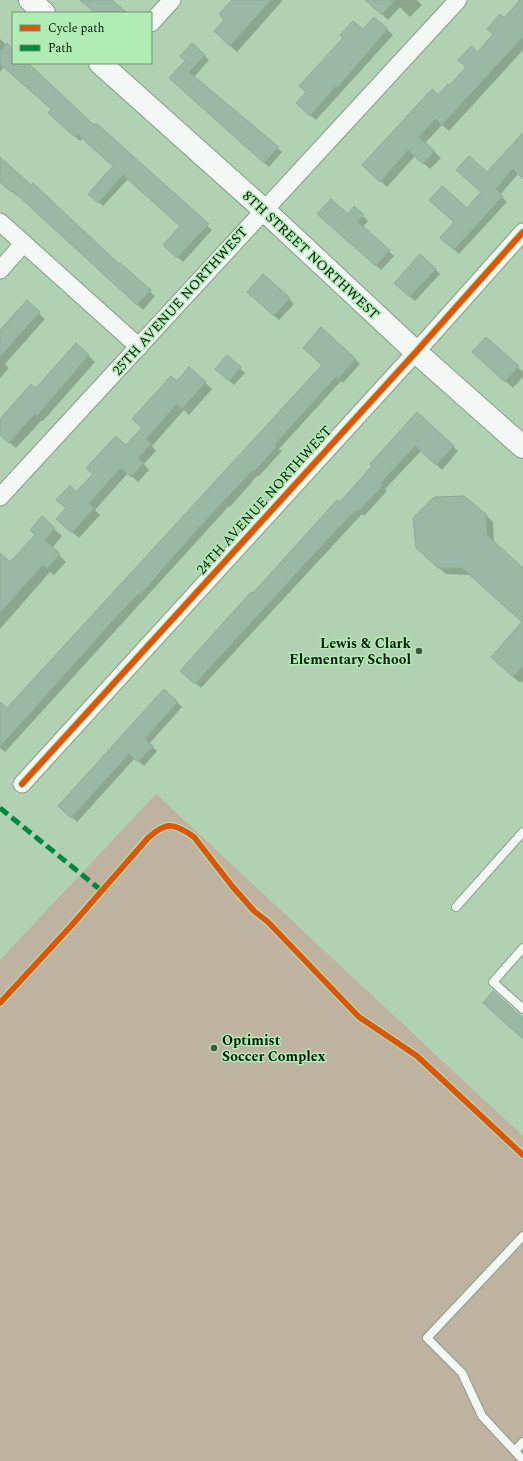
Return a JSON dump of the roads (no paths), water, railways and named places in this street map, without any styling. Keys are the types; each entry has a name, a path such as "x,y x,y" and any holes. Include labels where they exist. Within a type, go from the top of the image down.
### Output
{"street":[{"path":"30,0 43,12"},
{"path":"152,22 172,0"},
{"name":"25TH AVENUE NORTHWEST","path":"0,497 458,0"},
{"name":"8TH STREET NORTHWEST","path":"107,65 416,352 523,447"},
{"path":"0,222 139,347"},
{"name":"24TH AVENUE NORTHWEST","path":"22,784 416,352 523,232"},
{"path":"0,270 24,243"}],"lane":[{"path":"456,906 523,832"},
{"path":"523,948 493,982 523,1009"},
{"path":"523,1236 427,1338 462,1373 482,1416 523,1460"},
{"path":"515,1451 523,1442"}],"place":[{"name":"Lewis & Clark Elementary School","path":"419,651"},
{"name":"Optimist Soccer Complex","path":"214,1048"}]}
